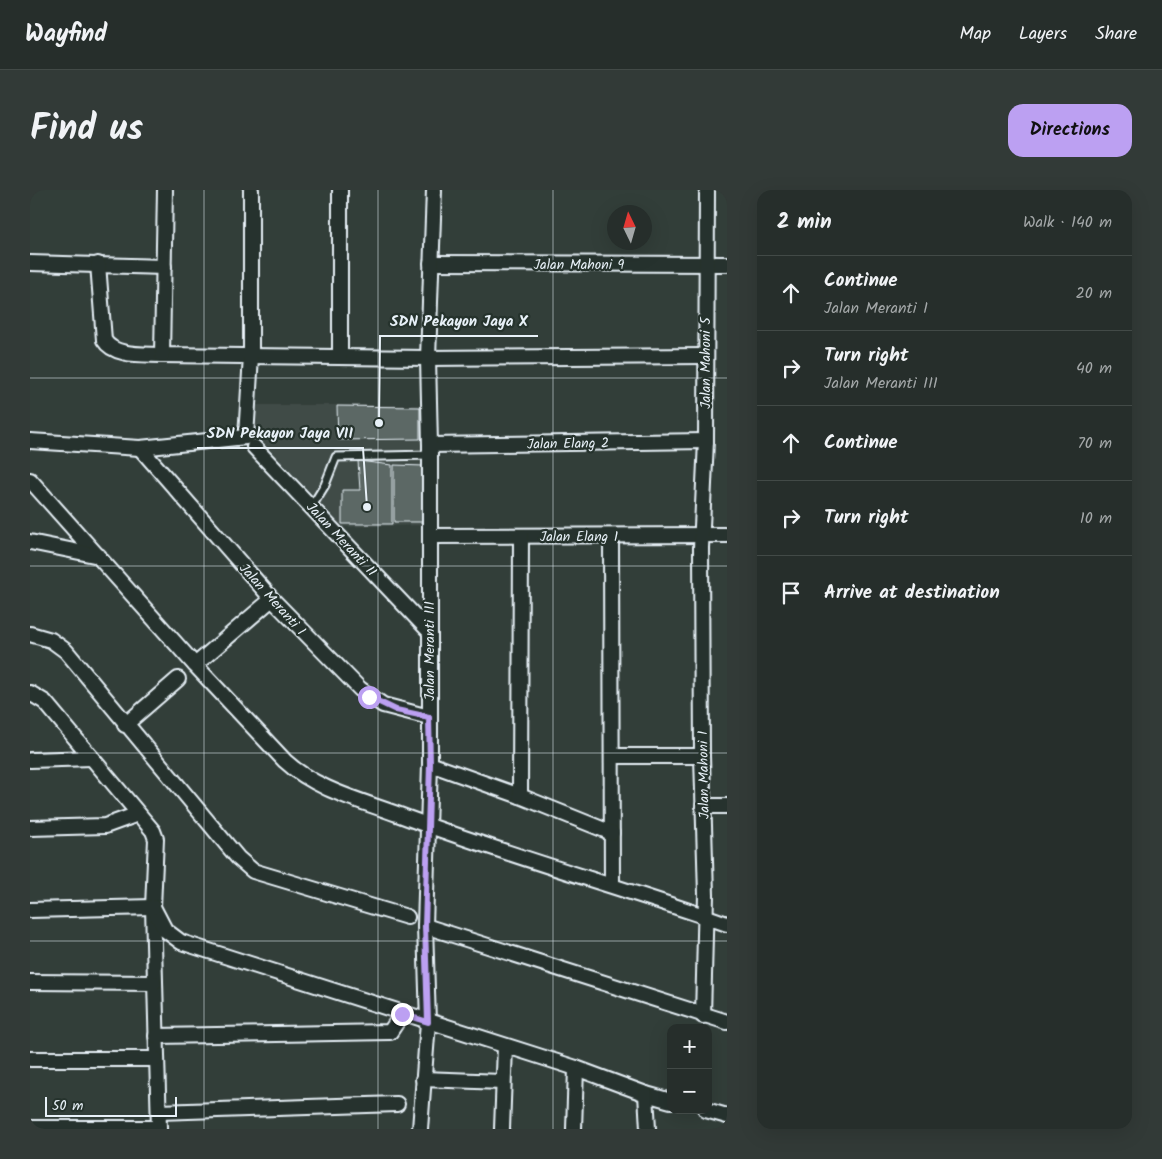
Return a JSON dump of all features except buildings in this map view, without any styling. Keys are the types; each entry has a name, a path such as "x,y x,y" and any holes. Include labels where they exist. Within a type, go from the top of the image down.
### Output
{"street":[{"path":"162,355 164,190"},
{"path":"30,441 140,448 246,437 251,356 251,190"},
{"path":"340,190 340,356"},
{"name":"Jalan Meranti III","path":"420,1129 428,1022 425,926 430,764 430,450 428,358 434,190"},
{"name":"Jalan Mahoni 5","path":"702,535 706,441 705,264 707,190"},
{"path":"30,263 164,267"},
{"name":"Jalan Mahoni 9","path":"431,263 727,264"},
{"path":"98,264 102,327 105,342 121,352 162,355 428,358 705,356"},
{"name":"Jalan Elang 2","path":"430,450 706,441"},
{"name":"Jalan Meranti II","path":"254,446 430,632"},
{"name":"Jalan Meranti I","path":"140,448 272,598 369,697 396,710 429,717"},
{"path":"30,480 195,665 285,760 302,775 319,785 428,826 727,924"},
{"name":"Jalan Mahoni I","path":"702,535 702,756 706,895 704,916 704,1016"},
{"name":"Jalan Elang 1","path":"430,536 727,535"},
{"path":"520,796 521,536"},
{"path":"611,536 612,885"},
{"path":"30,542 99,556"},
{"path":"195,665 272,598"},
{"path":"30,634 51,640 62,647 125,725 238,858 253,872 407,917"},
{"path":"125,725 178,679"},
{"path":"30,693 45,702 153,831 156,839 152,907 159,1112 159,1128 30,1128"},
{"path":"612,756 702,756"},
{"path":"30,760 92,758"},
{"path":"430,764 520,796 612,833"},
{"path":"703,806 727,806"},
{"path":"30,828 105,826 138,814"},
{"path":"30,910 152,907"},
{"path":"152,907 165,930 180,942 576,1068 667,1100"},
{"path":"425,926 727,1022"},
{"path":"30,982 154,982"},
{"path":"156,1036 390,1032 402,1014"},
{"path":"502,1129 502,1082 505,1046"},
{"path":"30,1059 156,1059"},
{"path":"574,1129 576,1068"},
{"path":"423,1078 502,1082"},
{"path":"646,1094 648,1129"},
{"path":"159,1112 397,1104"},
{"path":"712,1112 727,1116"}],"lane":[{"path":"312,506 325,486 336,457 430,450"}],"shaded area":[{"path":"254,405 423,405 424,525 343,527 256,435"}],"place":[{"name":"SDN Pekayon Jaya X","path":"379,423"},
{"name":"SDN Pekayon Jaya VII","path":"367,507"}],"route":[{"path":"369,697 396,710 429,717 430,764 425,926 428,1022 402,1014"}]}
